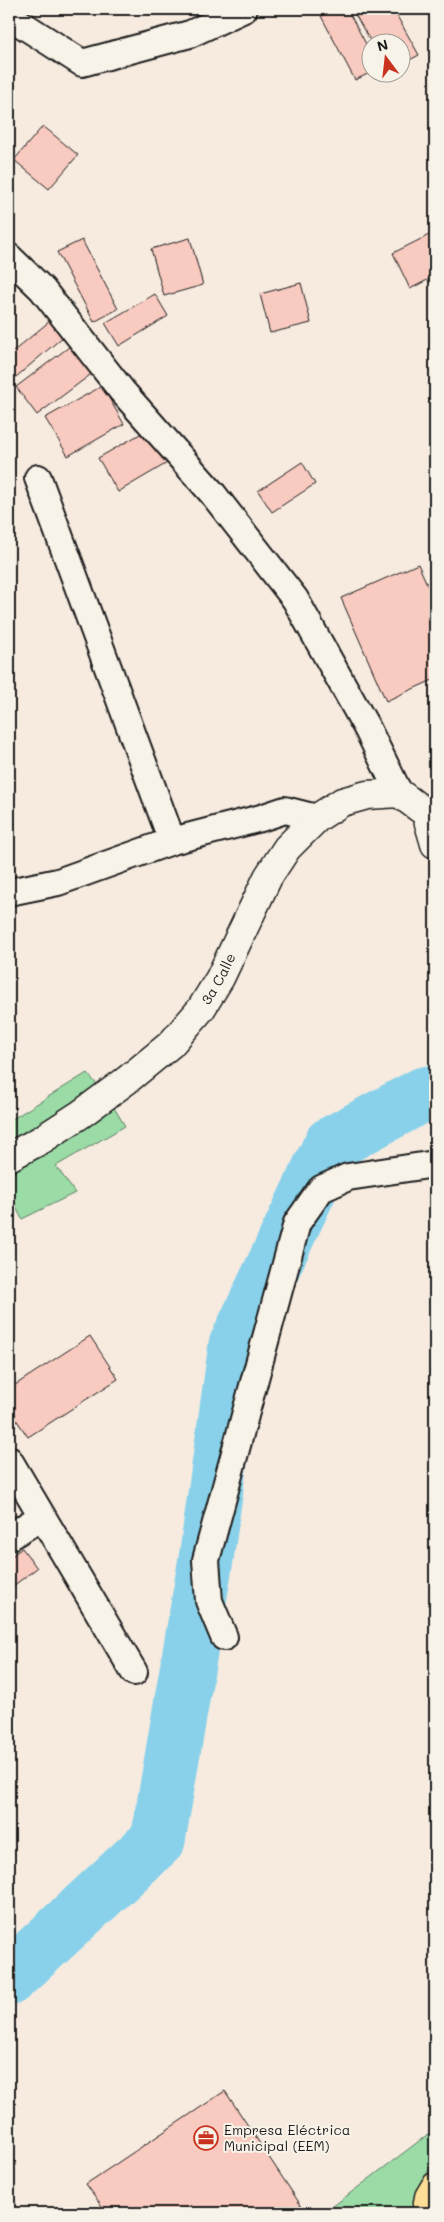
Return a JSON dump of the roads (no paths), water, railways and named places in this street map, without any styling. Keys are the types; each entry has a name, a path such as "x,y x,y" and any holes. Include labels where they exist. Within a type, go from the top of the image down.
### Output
{"main road":[{"path":"426,2213 429,2196 435,2187"}],"street":[{"path":"9,16 82,63 190,34 244,9"},
{"path":"9,257 42,289 122,391 213,494 295,599 368,730 399,793 426,813 435,844"},
{"path":"38,478 172,840"},
{"name":"3a Calle","path":"9,1158 81,1114 171,1044 201,1009 220,978 268,877 287,848 317,818 342,802 366,795 399,793"},
{"path":"9,892 58,882 172,840 261,818 285,810 317,818"},
{"path":"224,1637 209,1601 206,1560 297,1223 321,1189 348,1177 435,1164"},
{"path":"9,1460 134,1672"},
{"path":"9,1537 41,1517"}],"waterway":[{"path":"9,1978 158,1840 206,1559 236,1345 331,1144 424,1094 435,1092"}],"place":[{"name":"Empresa Eléctrica Municipal (EEM)","path":"206,2138"}]}
